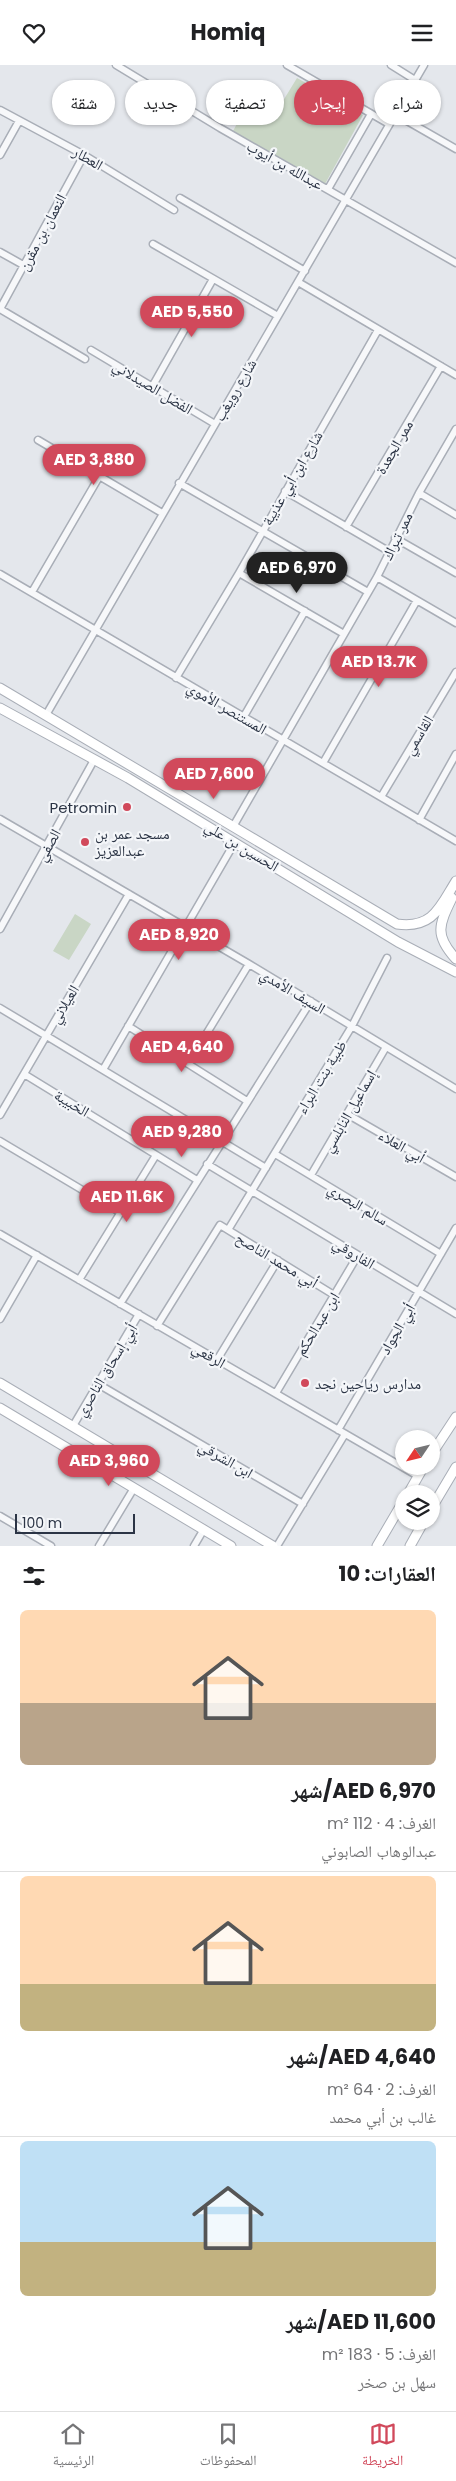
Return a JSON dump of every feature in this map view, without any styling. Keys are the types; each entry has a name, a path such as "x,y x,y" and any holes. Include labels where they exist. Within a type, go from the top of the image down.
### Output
{"street":[{"name":"عبدالله بن أيوب","path":"116,65 220,128 456,263"},
{"path":"287,65 374,116"},
{"path":"391,65 415,79"},
{"name":"شارع رويغب","path":"415,79 424,65"},
{"name":"العطار","path":"0,110 84,155 174,210"},
{"path":"328,189 371,114"},
{"path":"0,155 19,121"},
{"name":"شارع رويغب","path":"46,715 179,483 347,200 388,125"},
{"path":"414,125 456,149"},
{"name":"النعمان بن مقرن","path":"0,309 84,155"},
{"path":"180,198 305,271"},
{"path":"153,244 278,316"},
{"path":"0,252 24,266"},
{"path":"152,387 213,279"},
{"path":"298,283 456,375"},
{"path":"0,309 85,359"},
{"name":"شارع ابن أبي عذيبة","path":"176,678 239,573 378,330"},
{"name":"الفضل الصيدلاني","path":"91,351 215,424"},
{"name":"ممر الجعدة","path":"346,527 441,366"},
{"name":"ممر تبراك","path":"234,825 377,577 419,493 456,429"},
{"path":"38,440 162,513"},
{"path":"32,593 100,477"},
{"path":"179,483 368,591"},
{"path":"285,491 390,552"},
{"path":"419,493 456,515"},
{"path":"395,538 456,573"},
{"path":"239,573 344,634"},
{"name":"المستنصر الأموي","path":"0,574 456,841"},
{"path":"377,577 456,623"},
{"path":"323,763 416,601"},
{"path":"243,718 305,611"},
{"name":"القاسمي","path":"381,797 456,672"},
{"name":"الحسين بن علي","path":"0,688 234,825 397,924 413,926 429,920 439,909 456,881"},
{"name":"الحسين بن علي","path":"0,708 235,842 398,942 456,972"},
{"path":"419,819 456,754"},
{"name":"الصفي","path":"0,929 94,760"},
{"name":"السيف الأمدي","path":"0,819 187,927 456,1089"},
{"path":"104,1068 235,842"},
{"path":"456,889 440,923 441,937 456,959"},
{"name":"العيلاني","path":"0,1115 129,894"},
{"name":"ظبية بنت البراء","path":"228,1230 352,1026 386,958"},
{"path":"188,1064 249,964"},
{"path":"120,1304 311,1001"},
{"path":"0,1007 104,1068 266,1168"},
{"path":"128,1026 248,1101"},
{"name":"إسماعيل النابلسي","path":"311,1175 386,1047"},
{"name":"الخبيبة","path":"24,1074 197,1180"},
{"name":"أبي العلاء","path":"347,1114 456,1177"},
{"path":"0,1141 121,1213"},
{"name":"سالم البصري","path":"275,1154 441,1254"},
{"path":"79,1280 156,1155"},
{"name":"الفاروقي","path":"207,1164 456,1314"},
{"name":"أبي محمد الناصح","path":"157,1326 220,1225 334,1295"},
{"name":"أبي الجواد","path":"277,1546 303,1504 456,1228"},
{"name":"الرقعي","path":"0,1235 418,1476"},
{"path":"0,1319 37,1255"},
{"name":"ابن عبدالحكم","path":"276,1393 358,1255"},
{"path":"217,1360 278,1260"},
{"name":"أبي إسحاق الناصري","path":"73,1426 139,1314"},
{"path":"0,1383 273,1546"},
{"name":"ابن الشرقي","path":"98,1385 303,1504"},
{"path":"0,1408 231,1546"},
{"path":"440,1441 456,1417"},
{"path":"440,1494 456,1467"},
{"path":"413,1485 418,1476"},
{"path":"99,1546 134,1488"},
{"path":"0,1516 51,1546"},
{"path":"377,1546 395,1516"},
{"path":"194,1546 204,1529"},
{"path":"410,1546 419,1530"}],"green space":[{"path":"294,83 294,125 357,125 325,184 233,131 236,125 284,125 284,99"},
{"path":"75,914 91,924 69,960 53,951"}],"place":[{"name":"Petromin","path":"127,807"},
{"name":"مسجد عمر بن عبدالعزيز","path":"85,842"},
{"name":"مدارس رياحين نجد","path":"305,1383"}]}
